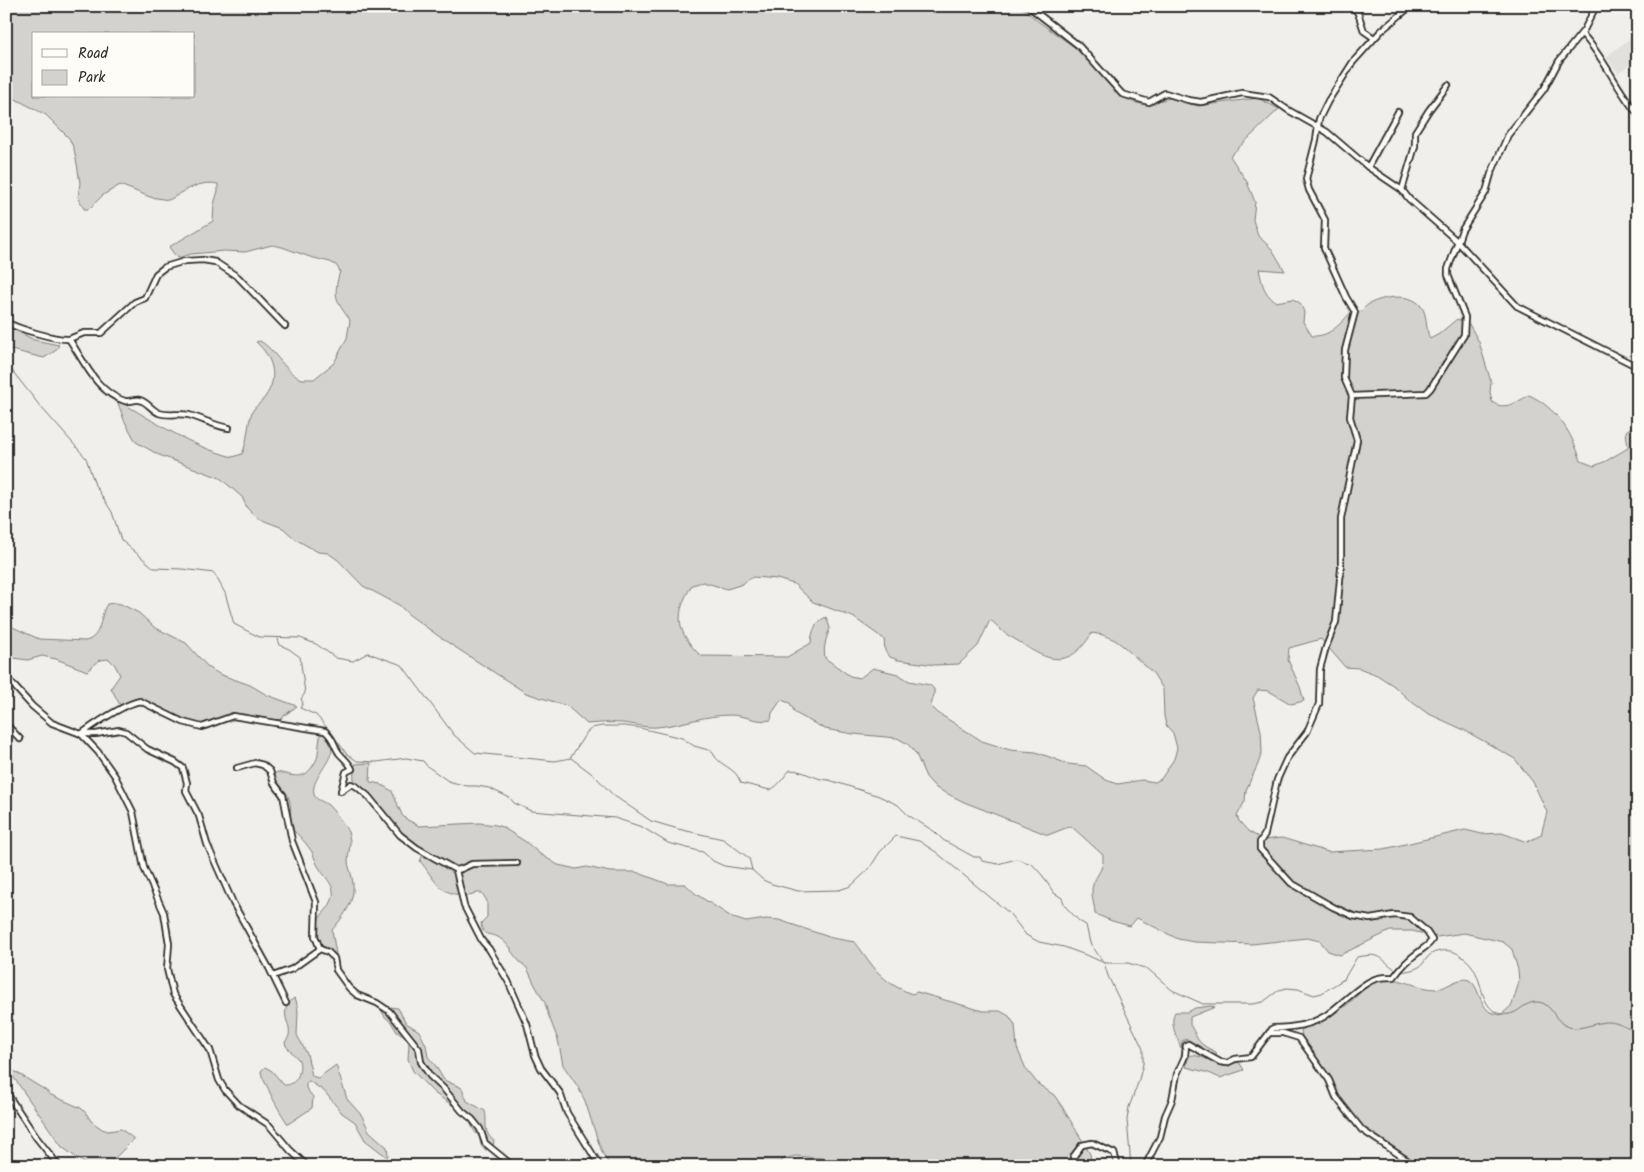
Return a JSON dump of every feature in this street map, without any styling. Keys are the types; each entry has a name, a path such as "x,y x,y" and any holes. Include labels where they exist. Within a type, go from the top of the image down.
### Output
{"street":[{"path":"1028,6 1078,45 1122,94 1149,102 1165,93 1201,102 1242,93 1260,94 1318,126 1368,168 1402,190 1409,199 1458,242 1517,306 1638,367"},
{"path":"1352,6 1358,13 1364,31 1374,38"},
{"path":"1145,1166 1160,1137 1167,1109 1172,1100 1177,1074 1188,1044 1220,1062 1227,1063 1235,1059 1251,1057 1273,1028 1294,1028 1325,1016 1366,983 1377,978 1394,977 1401,967 1432,940 1426,931 1410,917 1402,914 1370,919 1353,916 1333,907 1291,883 1260,849 1260,842 1265,834 1277,780 1288,758 1306,732 1320,704 1320,669 1336,622 1341,569 1341,518 1357,440 1350,417 1352,396 1344,378 1345,350 1355,312 1346,297 1324,248 1325,220 1309,190 1306,179 1323,109 1353,62 1381,31 1411,6"},
{"path":"1352,396 1426,393 1430,389 1464,334 1465,317 1448,275 1448,269 1462,230 1486,192 1491,174 1508,135 1544,89 1559,61 1582,34 1596,6"},
{"path":"1582,34 1596,50 1622,95 1638,114"},
{"path":"1402,190 1416,146 1415,132 1448,84"},
{"path":"1368,168 1398,112"},
{"path":"6,322 32,332 54,336 62,340 84,333 101,333 135,302 146,298 156,274 164,266 193,259 214,262 231,273 285,326"},
{"path":"70,339 91,374 107,391 119,399 127,402 139,400 151,406 158,413 190,415 205,422 229,428"},
{"path":"6,677 32,706 52,722 81,734 96,734 120,730 126,732 147,749 175,762 183,768 187,783 186,791 199,816 207,844 234,904 286,1003"},
{"path":"81,734 134,702 140,701 183,722 202,727 233,716 325,731 333,739 338,752 346,758 352,769 346,772 341,791 350,784 356,786 374,803 400,835 417,848 456,870 461,870 472,864 518,863"},
{"path":"6,724 20,739"},
{"path":"81,734 98,752 115,776 133,812 144,868 164,913 169,944 167,968 173,994 210,1050 219,1080 225,1090 239,1105 269,1125 290,1150 307,1166"},
{"path":"237,768 255,763 263,765 270,771 274,783 284,795 292,841 316,902 315,936 320,949 328,952 334,958 336,970 349,988 357,995 377,1003 389,1011 419,1049 421,1062 430,1076 444,1089 462,1111 472,1119 480,1130 485,1143 507,1160 510,1166"},
{"path":"456,870 464,906 482,942 489,949 508,981 527,1024 541,1068 560,1093 567,1113 600,1166"},
{"path":"273,976 292,969 320,949"},
{"path":"1269,1032 1283,1033 1299,1038 1329,1080 1336,1097 1362,1130 1416,1166"},
{"path":"6,1092 58,1166"},
{"path":"1074,1166 1073,1158 1082,1145 1092,1143 1114,1153 1118,1166"}],"shaded area":[{"path":"1638,32 1638,59 1618,73 1606,57"}],"green space":[{"path":"6,6 1020,6 1080,51 1122,96 1133,102 1146,105 1169,98 1198,106 1258,98 1279,109 1230,156 1247,182 1255,202 1253,220 1258,236 1272,249 1285,271 1259,269 1264,287 1268,295 1276,302 1293,299 1300,303 1304,312 1303,322 1312,336 1329,332 1339,325 1352,311 1360,312 1375,302 1388,298 1403,297 1421,306 1426,317 1430,339 1457,319 1469,324 1479,342 1491,382 1492,402 1497,405 1506,406 1529,395 1539,400 1562,422 1573,441 1581,461 1594,466 1628,448 1626,431 1638,422 1638,1166 1425,1166 1365,1129 1338,1096 1331,1080 1302,1037 1301,1030 1322,1021 1344,1007 1368,986 1385,979 1398,980 1430,989 1441,988 1465,979 1469,980 1475,986 1486,1009 1501,1015 1512,1005 1519,982 1518,970 1512,949 1503,942 1464,933 1437,937 1412,931 1390,931 1340,955 1328,951 1320,941 1307,938 1252,944 1194,942 1178,939 1137,918 1130,926 1112,921 1095,914 1092,898 1092,888 1102,866 1103,855 1071,826 1048,835 964,802 936,788 926,777 916,754 908,744 897,738 825,729 795,713 790,703 781,700 772,713 771,720 766,721 730,715 657,727 618,723 587,724 567,706 526,693 444,640 408,614 399,605 363,586 338,560 328,553 318,552 295,539 283,528 257,518 247,508 242,497 220,478 159,455 136,442 124,420 117,400 173,433 202,447 233,457 242,454 252,412 269,390 273,375 267,354 256,342 260,341 265,345 291,372 302,379 314,379 334,363 347,338 350,320 338,302 336,286 340,271 336,265 330,262 272,245 245,252 224,251 191,254 177,258 169,247 213,221 218,184 198,185 169,200 150,197 120,185 103,195 89,209 84,209 78,197 80,183 74,149 69,138 46,115 6,94","holes":["753,577 777,579 794,584 813,602 853,617 884,639 885,651 890,657 898,660 936,665 959,664 978,646 990,620 1008,635 1049,658 1058,659 1076,653 1092,633 1115,640 1153,673 1163,689 1166,725 1173,733 1177,748 1174,759 1161,779 1155,782 1142,780 1118,784 1106,780 1086,766 1068,764 1036,752 1010,750 982,741 938,713 931,706 934,689 930,685 909,681 898,674 873,668 860,678 850,676 825,658 826,639 830,628 826,617 819,621 815,627 811,643 787,657 701,656 682,631 680,622 682,605 692,585 703,582 727,589 740,585","1321,639 1345,667 1359,668 1377,675 1394,686 1427,713 1464,730 1515,759 1533,782 1547,812 1541,835 1527,842 1502,833 1482,834 1465,830 1384,849 1328,852 1282,838 1263,840 1248,831 1237,816 1245,801 1246,790 1262,752 1261,731 1253,698 1258,690 1269,691 1291,704 1304,701 1288,660 1289,648"]},
{"path":"6,325 34,340 59,345 55,351 44,358 7,349"},
{"path":"107,604 121,604 139,613 154,627 186,643 208,667 219,674 250,685 267,695 297,706 280,720 233,714 201,724 193,723 139,699 120,705 111,688 120,675 115,665 109,659 100,660 87,671 56,659 42,656 28,660 6,657 6,624 39,639 86,641 95,635 98,630"},
{"path":"321,733 329,740 332,747 331,754 317,778 314,794 337,815 345,826 350,839 348,862 353,893 349,906 332,930 338,966 330,953 319,942 316,933 317,922 332,900 332,887 312,852 292,830 289,798 275,781 273,775 277,772 296,776 305,774 317,759"},
{"path":"371,763 370,782 380,784 392,791 402,815 419,826 479,823 496,825 526,842 540,854 558,865 576,869 587,867 610,872 636,872 668,884 685,884 696,894 733,918 746,922 766,919 779,920 832,938 855,942 885,979 912,994 917,992 983,1011 1000,1011 1009,1016 1015,1025 1017,1048 1026,1069 1038,1084 1054,1095 1063,1108 1090,1154 1092,1166 863,1166 846,1160 795,1156 784,1159 780,1163 781,1166 610,1166 598,1141 585,1101 563,1065 558,1040 545,1003 527,968 502,940 484,933 481,923 487,917 487,901 482,893 464,896 440,887 420,861 426,849 402,832 371,795 355,781 355,764"},
{"path":"294,998 298,1011 297,1035 307,1054 312,1076 318,1078 336,1065 347,1099 362,1116 369,1131 387,1147 387,1157 365,1140 355,1122 342,1113 324,1091 309,1081 306,1083 306,1088 313,1097 312,1108 288,1124 278,1108 263,1080 261,1071 265,1067 272,1071 284,1085 292,1083 298,1077 300,1069 299,1060 286,1046 285,1042 289,1037 286,1010 288,1004"},
{"path":"382,1006 398,1008 406,1023 419,1031 426,1045 428,1057 444,1080 462,1088 467,1101 485,1111 487,1131 494,1141 493,1146 486,1150 484,1149 481,1146 479,1136 473,1129 470,1115 458,1102 452,1105 434,1093 413,1071 408,1059 409,1043 385,1017 380,1008"},
{"path":"1215,1007 1190,1017 1190,1025 1197,1039 1207,1048 1216,1052 1217,1057 1187,1039 1182,1041 1181,1048 1173,1026 1175,1012 1188,1012 1195,1008"},
{"path":"1192,1055 1223,1066 1239,1062 1244,1070 1220,1078 1186,1067 1188,1058"},
{"path":"6,1066 51,1095 81,1108 91,1121 102,1129 108,1131 121,1129 134,1139 107,1166 88,1166 62,1147 12,1075 6,1075"}],"waterway":[{"path":"6,363 40,406 86,458 95,485 112,512 121,540 154,568 214,573 225,593 234,624 259,637 300,638 316,644 336,658 353,661 368,653 402,665 454,735 475,753 555,761 571,758 595,776 613,795 651,821 723,839 749,858 752,870 763,880 772,884 798,891 839,890 851,886 869,869 880,852 896,836 919,841 936,852 1009,913 1026,935 1039,942 1064,947 1104,963 1108,976 1143,1049 1143,1064 1129,1107 1127,1120 1131,1166"},
{"path":"278,639 280,645 300,657 305,693 301,699 303,703 300,708 316,715 346,753 357,761 377,762 406,758 423,761 448,781 467,786 489,788 531,811 615,818 642,827 668,843 703,852 713,861 724,866 752,870"},
{"path":"571,757 586,733 592,728 625,726 682,738 694,746 712,751 719,761 735,773 741,783 770,790 790,770 795,770 879,796 898,805 908,815 935,832 943,840 974,857 980,857 982,861 998,864 1016,859 1032,864 1054,893 1062,898 1065,906 1079,921 1086,925 1090,943 1104,963 1128,963 1148,969 1172,990 1203,1004 1253,1004 1263,1002 1279,990 1287,988 1298,989 1314,995 1322,993 1344,979 1357,957 1377,956 1398,971"},
{"path":"1401,972 1419,967 1434,952 1453,951 1471,964 1486,1001 1496,1012 1503,1014 1514,1013 1527,1004 1538,1002 1547,1006 1560,1022 1569,1027 1579,1028 1610,1022 1638,1033"}]}
